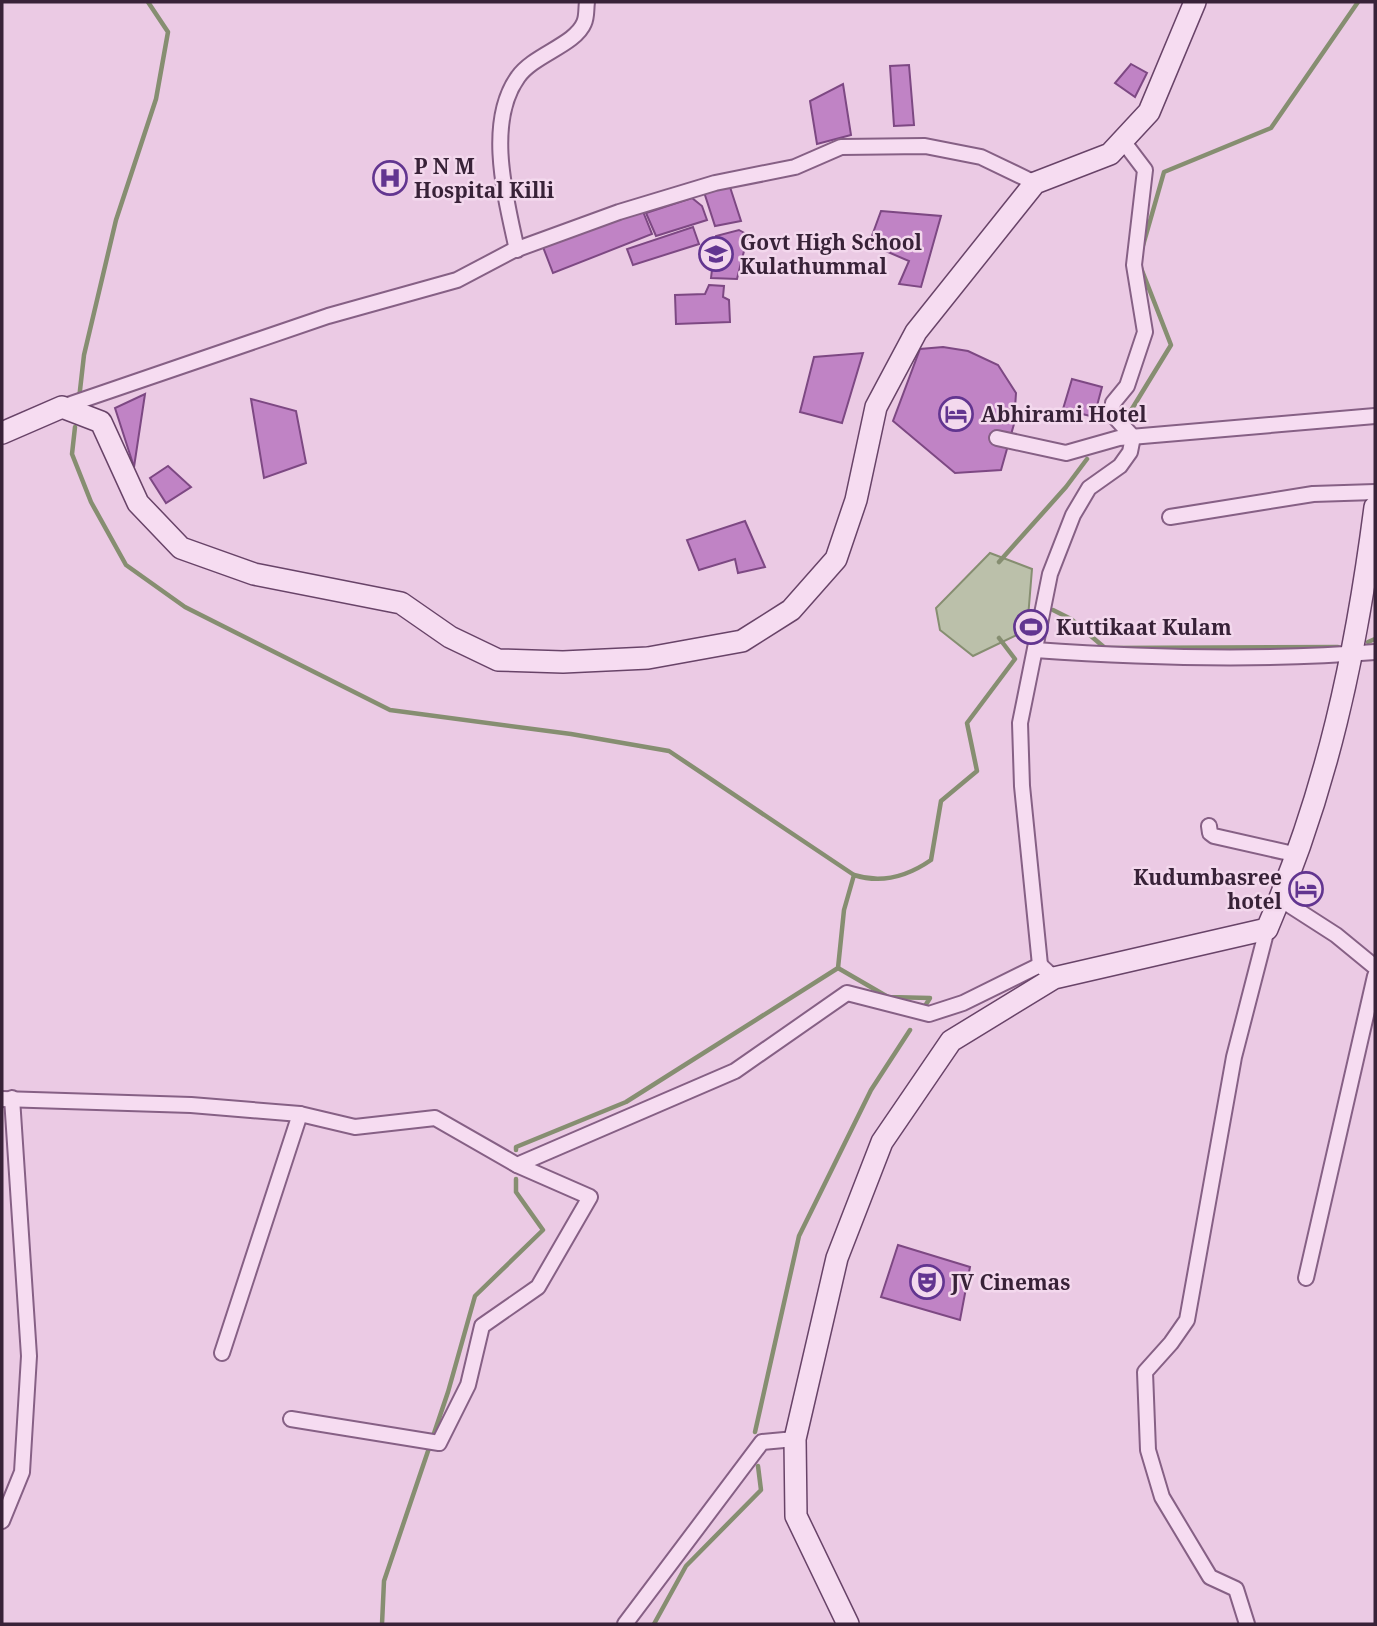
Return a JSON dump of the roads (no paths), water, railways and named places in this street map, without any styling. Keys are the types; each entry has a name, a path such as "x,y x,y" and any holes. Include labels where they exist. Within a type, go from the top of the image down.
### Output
{"main road":[{"path":"2,433 62,407 101,422 138,503 181,548 254,574 401,603 450,637 498,660 563,662 648,658 741,641 791,610 836,559 856,500 876,407 916,332 1035,183 1110,154 1149,112 1195,2"},
{"path":"848,1624 796,1516 795,1439 837,1258 882,1142 951,1041 1047,972 1267,929 1298,855 1340,718 1353,654 1375,507"}],"street":[{"path":"517,250 501,166 500,135 508,100 518,76 551,49 574,36 584,23 587,2"},
{"path":"1123,141 1145,170 1134,265 1145,332 1127,386 1113,403 1112,414 1133,437"},
{"path":"62,407 328,316 457,280 517,250 619,212 715,183 795,167 841,147 925,146 981,157 1035,183"},
{"path":"997,438 1066,453 1133,437 1375,416"},
{"path":"517,1165 735,1071 847,993 929,1014 1047,972 1023,786 1020,723 1050,574 1073,515 1089,488 1120,466 1130,452 1133,437"},
{"path":"1170,517 1313,494 1375,492"},
{"path":"1035,650 1114,656 1284,658 1375,652"},
{"path":"1209,826 1210,833 1214,836 1298,855"},
{"path":"1280,899 1336,935 1375,967"},
{"path":"1247,1624 1236,1589 1210,1577 1162,1497 1148,1450 1144,1372 1171,1343 1187,1320 1234,1057 1267,929"},
{"path":"1306,1278 1375,976"},
{"path":"2,1521 22,1472 29,1356 7,1099 300,1114 355,1127 435,1118 517,1165 590,1197 538,1287 482,1326 468,1385 439,1443 291,1419"},
{"path":"222,1353 300,1114"},
{"path":"625,1624 762,1442 795,1439"}],"waterway":[{"path":"79,399 84,355 116,220 156,99 168,32 148,2"},
{"path":"1142,249 1164,172 1271,128 1358,2"},
{"path":"1127,417 1171,345 1141,268"},
{"path":"75,427 72,454 91,502 126,565 185,607 390,710 571,734 669,751 854,875"},
{"path":"999,562 1066,487 1087,459"},
{"path":"1053,610 1071,619 1105,648 1338,647"},
{"path":"516,1150 516,1147 626,1102 838,968 844,910 854,875 875,879 894,877 931,860 941,801 977,771 967,723 1015,659 999,638"},
{"path":"1368,642 1375,639"},
{"path":"838,968 888,997 930,998 925,1006"},
{"path":"755,1432 799,1236 871,1090 910,1030"},
{"path":"382,1624 384,1581 448,1392 475,1296 543,1230 516,1192 516,1179"},
{"path":"654,1624 686,1566 761,1490 758,1466"}],"place":[{"name":"P N M Hospital Killi","path":"390,178"},
{"name":"Govt High School Kulathummal","path":"716,254"},
{"name":"Abhirami Hotel","path":"956,414"},
{"name":"Kuttikaat Kulam","path":"1031,627"},
{"name":"Kudumbasree hotel","path":"1306,889"},
{"name":"JV Cinemas","path":"927,1282"}]}
